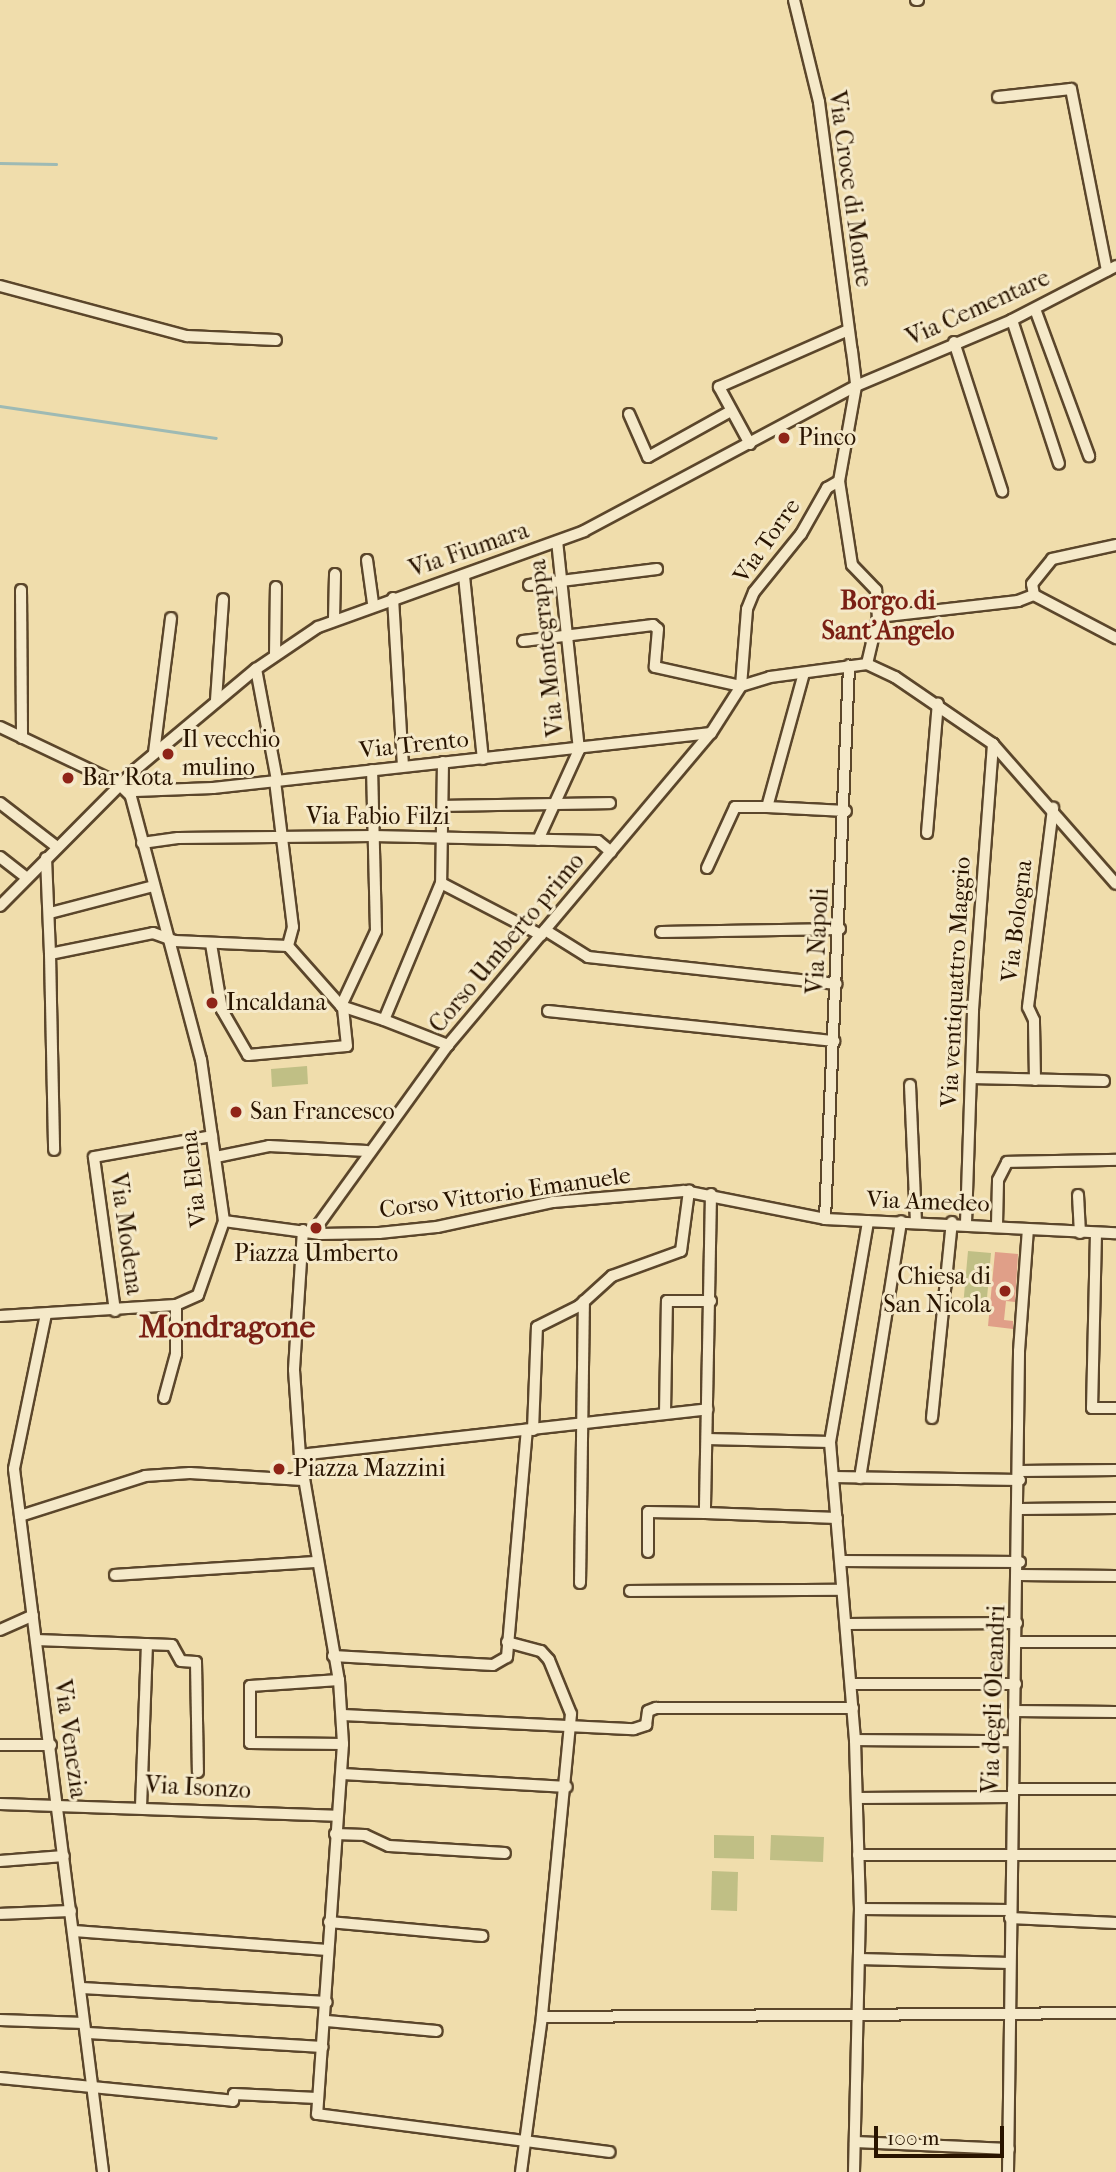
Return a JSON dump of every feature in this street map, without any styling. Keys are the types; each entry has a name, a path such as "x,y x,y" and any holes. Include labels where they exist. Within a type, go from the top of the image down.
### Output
{"street":[{"name":"Via Croce di Monte","path":"794,0 819,102 856,386"},
{"path":"998,97 1071,89 1112,268"},
{"name":"Via Cementare","path":"856,386 954,342 1012,320 1112,268"},
{"path":"0,286 187,336 276,340"},
{"path":"1035,309 1089,456"},
{"path":"1012,320 1059,464"},
{"path":"750,443 719,387 848,330"},
{"path":"954,342 1002,491"},
{"path":"856,386 839,481 852,565 875,585 878,617 867,664"},
{"name":"Via Fiumara","path":"0,905 154,753 275,654 334,619 373,603 464,576 556,542 856,386"},
{"path":"629,414 648,457 731,411"},
{"name":"Via Torre","path":"741,686 747,609 754,592 801,534 827,488 839,481"},
{"name":"Via Montegrappa","path":"556,542 579,750"},
{"path":"1034,595 1032,584 1052,559 1116,545"},
{"path":"366,560 373,603"},
{"path":"529,585 657,569"},
{"path":"334,619 335,574"},
{"path":"464,576 483,759"},
{"path":"275,654 276,587"},
{"path":"22,590 22,738"},
{"path":"878,617 937,607 1000,607 1034,595 1116,638"},
{"path":"393,598 403,766"},
{"path":"216,701 223,599"},
{"path":"154,753 171,618"},
{"path":"523,641 656,626 655,667 741,686 867,664 938,703 993,744 1053,808 1116,884"},
{"name":"Via Napoli","path":"825,1219 846,811 849,666"},
{"path":"256,669 276,781 293,927 288,946"},
{"path":"766,807 804,673"},
{"name":"Corso Umberto primo","path":"308,1231 448,1045 711,733 741,686"},
{"path":"927,833 938,703"},
{"path":"0,727 122,787"},
{"name":"Via Trento","path":"122,787 200,789 579,750 711,733"},
{"name":"Via ventiquattro Maggio","path":"966,1223 971,1078 993,744"},
{"path":"538,840 579,750"},
{"path":"384,1020 441,883 443,762"},
{"path":"211,944 222,1010 248,1055 347,1046 342,1007 376,931 372,770"},
{"name":"Via Elena","path":"122,787 131,796 201,1060 224,1221 198,1295 176,1305"},
{"path":"0,803 57,847"},
{"path":"444,806 610,803"},
{"path":"707,868 734,807 846,811"},
{"name":"Via Bologna","path":"1035,1080 1028,999 1053,808"},
{"name":"Via Fabio Filzi","path":"142,844 178,838 373,836 598,841 611,852"},
{"path":"0,857 27,878"},
{"path":"46,858 50,913 54,1150"},
{"path":"441,883 588,957 836,984"},
{"path":"50,913 154,886"},
{"path":"661,932 840,929"},
{"path":"50,954 152,933 211,944 288,946 342,1007 448,1045"},
{"path":"548,1011 834,1041"},
{"path":"971,1078 1104,1081"},
{"path":"910,1085 916,1221"},
{"name":"Via Modena","path":"115,1311 94,1157 212,1136"},
{"path":"216,1157 269,1146 368,1151"},
{"path":"997,1225 998,1180 1007,1162 1116,1160"},
{"path":"333,1656 493,1665 507,1657 530,1430 537,1326 584,1301 612,1276 681,1251 689,1191"},
{"name":"Corso Vittorio Emanuele","path":"224,1221 308,1231 413,1230 554,1202 689,1191 825,1219"},
{"path":"705,1513 711,1194"},
{"path":"1078,1195 1080,1233"},
{"name":"Via Amedeo","path":"825,1219 952,1222 1080,1233 1116,1233"},
{"path":"854,2172 860,2017 859,1855 853,1708 830,1442 868,1221"},
{"path":"860,1478 901,1221"},
{"path":"932,1418 952,1222"},
{"name":"Via degli Oleandri","path":"1008,2172 1012,1741 1020,1562 1019,1351 1028,1229"},
{"path":"308,1231 294,1370 303,1480 339,1681 343,1744 343,1774 335,1834 327,1950 327,2021 317,2114 328,2118 610,2152"},
{"path":"1096,1233 1092,1408 1116,1408"},
{"path":"580,1583 584,1301"},
{"path":"665,1413 667,1301 710,1301"},
{"path":"0,1316 115,1311 176,1305 176,1354 164,1398"},
{"name":"Via Venezia","path":"46,1314 16,1440 20,1516 82,1988 103,2172"},
{"path":"300,1455 708,1409"},
{"path":"707,1438 830,1442"},
{"path":"833,1477 1020,1476 1116,1470"},
{"path":"20,1516 145,1476 303,1480"},
{"path":"1020,1509 1116,1508"},
{"path":"648,1552 648,1512 837,1518"},
{"path":"841,1561 1020,1562"},
{"path":"114,1575 318,1562"},
{"path":"1019,1575 1116,1576"},
{"path":"630,1591 842,1590"},
{"path":"0,1630 33,1615"},
{"path":"846,1624 1017,1623"},
{"path":"36,1640 172,1645 181,1661 196,1662 198,1772"},
{"path":"507,1642 541,1651 549,1660 572,1727 542,2017 521,2172"},
{"path":"1017,1642 1116,1642"},
{"path":"141,1807 146,1644"},
{"path":"339,1681 250,1686 250,1743 343,1744"},
{"path":"851,1684 1016,1684"},
{"path":"342,1715 641,1728 648,1711 656,1708 853,1708"},
{"path":"1014,1711 1116,1712"},
{"path":"855,1740 1012,1741"},
{"path":"0,1745 51,1745"},
{"path":"343,1774 567,1787"},
{"path":"857,1798 1116,1789"},
{"name":"Via Isonzo","path":"0,1804 58,1803 337,1816"},
{"path":"335,1834 365,1835 389,1846 505,1853"},
{"path":"859,1855 1116,1855"},
{"path":"0,1861 64,1856"},
{"path":"860,1909 1011,1914 1116,1923"},
{"path":"0,1913 71,1912"},
{"path":"329,1922 482,1936"},
{"path":"74,1931 327,1950"},
{"path":"859,1959 1010,1963"},
{"path":"82,1988 327,2002"},
{"path":"542,2017 860,2017 1116,2013"},
{"path":"0,2020 323,2047"},
{"path":"327,2021 438,2031"},
{"path":"0,2078 233,2102 234,2094 317,2098"},
{"path":"855,2142 1009,2149"}],"shaded area":[{"path":"307,1066 308,1084 272,1087 271,1069"},
{"path":"968,1251 991,1253 986,1309 963,1307"},
{"path":"714,1835 754,1836 754,1859 714,1858"},
{"path":"771,1835 824,1837 823,1862 770,1860"},
{"path":"712,1871 738,1872 737,1911 711,1910"}],"building":[{"name":"Chiesa di San Nicola","path":"995,1252 1018,1254 1015,1302 1006,1301 1004,1320 1013,1321 1013,1329 988,1326"}],"waterway":[{"path":"0,163 56,164"},
{"path":"0,406 216,438"}],"place":[{"name":"Pinco","path":"784,438"},
{"name":"Il vecchio mulino","path":"168,754"},
{"name":"Bar Rota","path":"68,778"},
{"name":"Incaldana","path":"212,1003"},
{"name":"San Francesco","path":"236,1112"},
{"name":"Piazza Umberto","path":"316,1228"},
{"name":"Chiesa di San Nicola","path":"1005,1291"},
{"name":"Piazza Mazzini","path":"279,1469"}],"district":[{"name":"Borgo di Sant'Angelo","path":"888,616"},
{"name":"Mondragone","path":"227,1327"}]}
